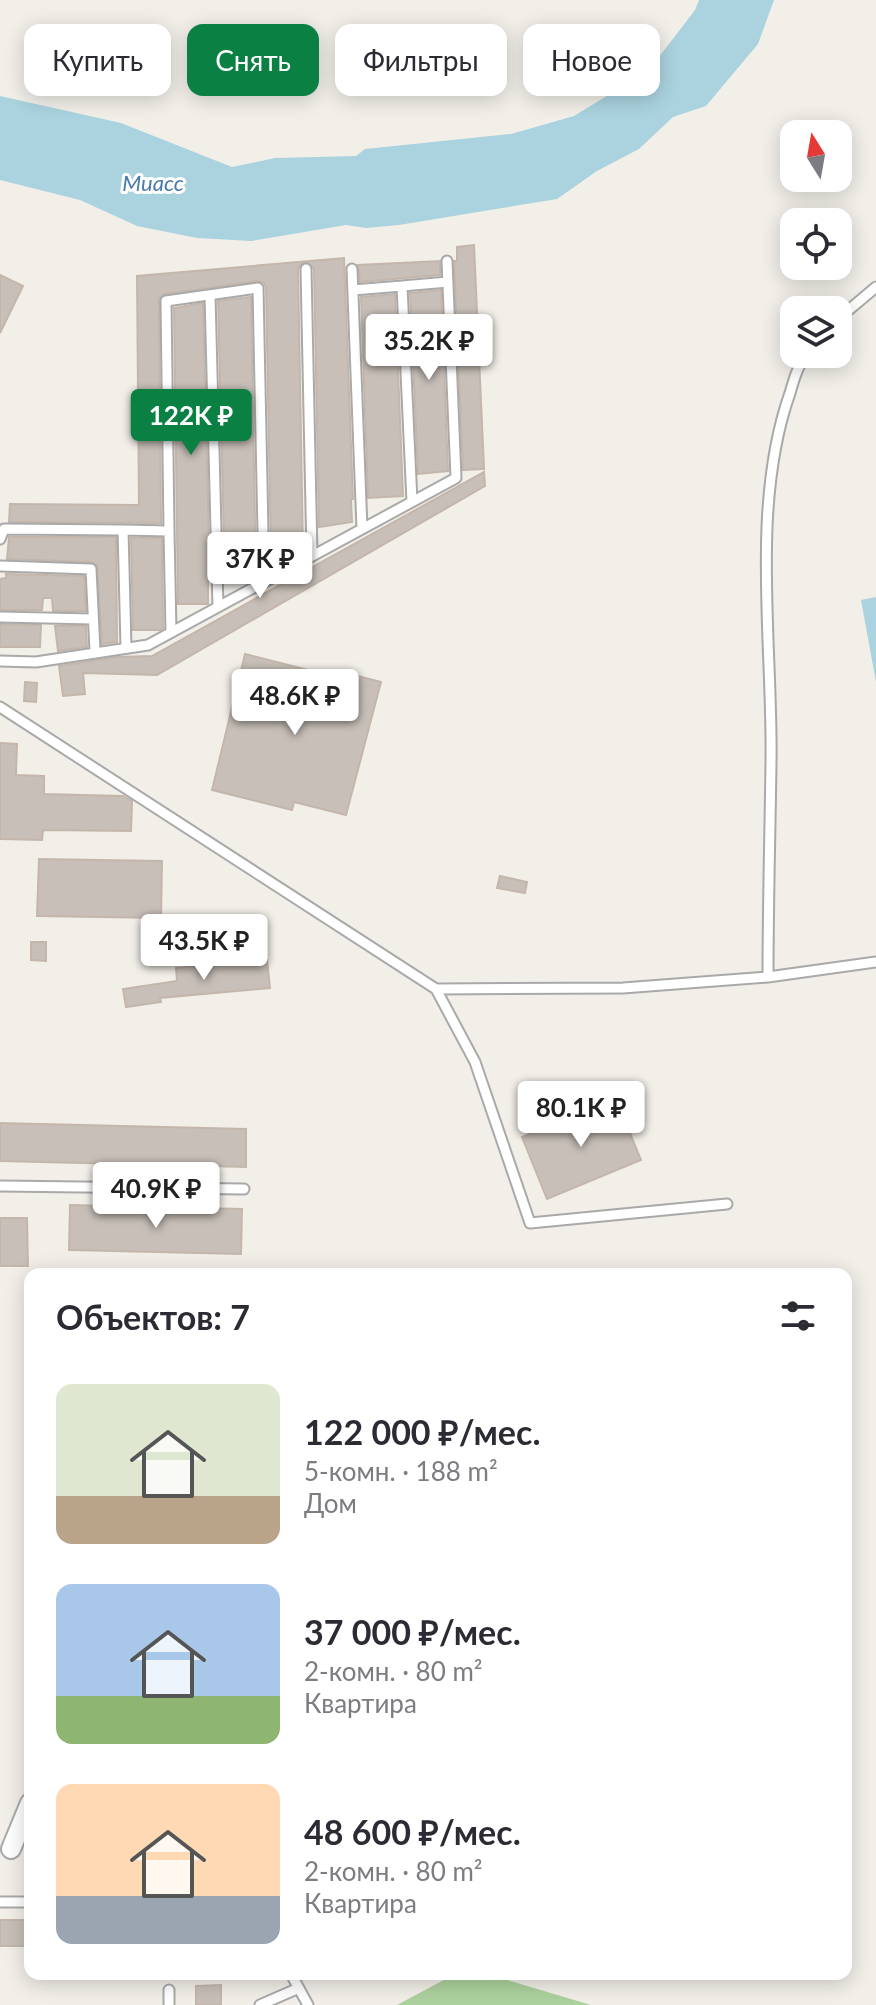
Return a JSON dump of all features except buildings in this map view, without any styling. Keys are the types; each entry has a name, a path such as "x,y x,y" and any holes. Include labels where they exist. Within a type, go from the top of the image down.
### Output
{"street":[{"path":"6,1847 24,1814"}],"lane":[{"path":"0,661 36,662 148,645 456,478 447,261"},
{"path":"306,269 312,556"},
{"path":"352,269 362,529"},
{"path":"353,290 448,282"},
{"path":"402,286 412,502"},
{"path":"852,307 876,287"},
{"path":"171,632 166,301 258,288 264,582"},
{"path":"210,295 218,607"},
{"path":"768,977 771,762 768,501 784,408 799,368"},
{"path":"0,539 4,529 169,531"},
{"path":"123,530 126,647"},
{"path":"0,566 91,569 95,651"},
{"path":"0,617 93,619"},
{"path":"0,707 436,989 475,1062 530,1223 727,1204"},
{"path":"436,989 623,988 768,977 876,962"},
{"path":"0,1186 244,1189"},
{"path":"0,1902 24,1902"},
{"path":"294,1980 308,2005"},
{"path":"260,2005 299,1988"},
{"path":"169,1990 169,2005"}],"green space":[{"path":"444,1980 507,1980 591,2005 397,2005"}],"water":[{"name":"Миасс","path":"699,0 774,0 758,44 706,106 673,117 639,149 597,171 557,199 399,225 366,228 346,225 251,241 197,238 137,226 80,200 0,180 0,96 121,123 232,167 275,158 356,156 365,149 511,134 574,116 607,96 660,96 660,56 695,10"},
{"path":"876,597 876,682 861,600"}]}
